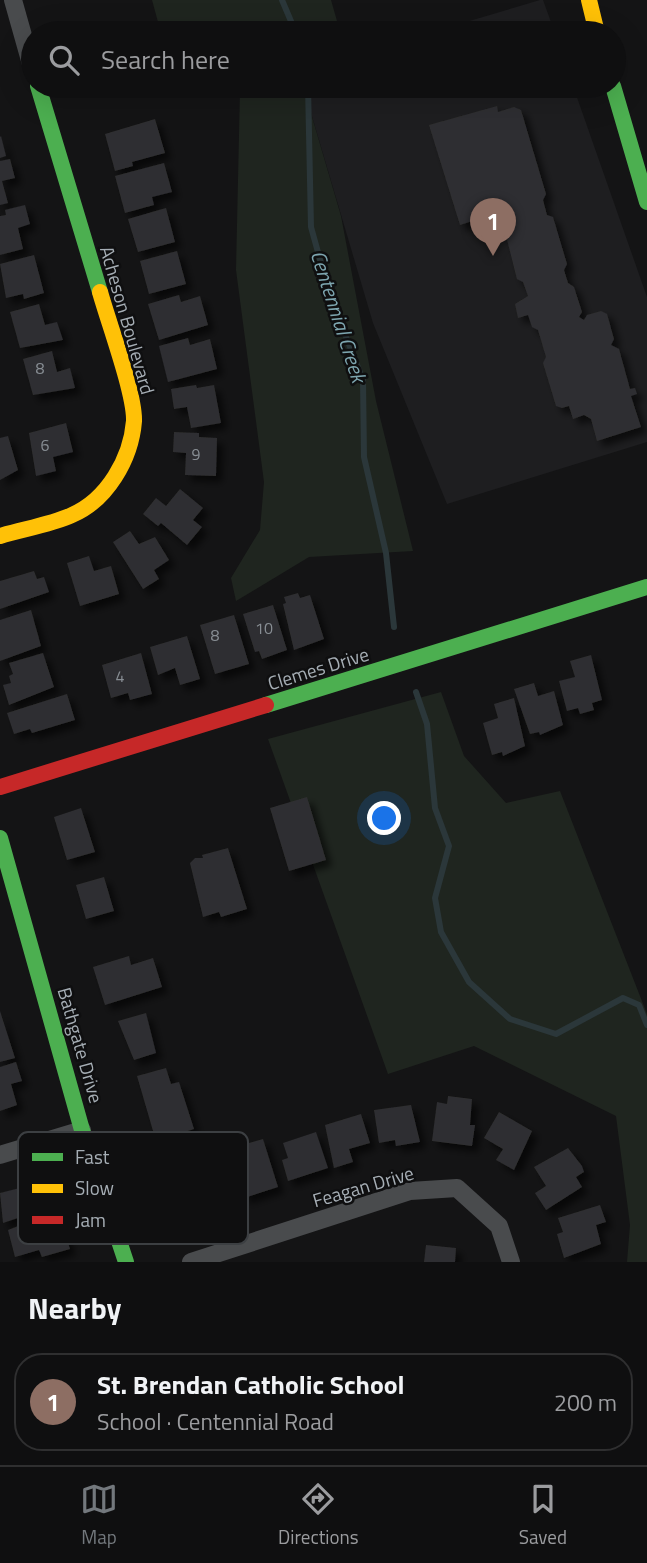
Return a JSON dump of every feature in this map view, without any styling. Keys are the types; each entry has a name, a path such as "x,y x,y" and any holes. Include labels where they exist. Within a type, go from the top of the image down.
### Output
{"street":[{"path":"12,0 21,30"},
{"path":"589,0 594,21"},
{"name":"Acheson Boulevard","path":"0,536 71,516 86,508 115,480 130,442 134,419 121,364 42,98"},
{"path":"617,98 647,202"},
{"name":"Clemes Drive","path":"0,787 647,587"},
{"name":"Bathgate Drive","path":"0,838 82,1130"},
{"path":"75,1132 82,1130"},
{"path":"0,1155 18,1150"},
{"name":"Feagan Drive","path":"248,1244 410,1191 457,1188 499,1226 510,1262"},
{"name":"Bathgate Drive","path":"120,1244 126,1262"},
{"name":"Feagan Drive","path":"191,1262 247,1244"}],"shaded area":[{"path":"152,0 331,0 337,21 158,21"},
{"path":"543,0 551,21 469,21"},
{"path":"240,98 307,98 341,216 376,401 413,551 309,557 236,601 231,578 260,530 264,482 236,270"},
{"path":"307,98 577,98 647,297 647,442 447,504 373,323"},
{"path":"441,692 464,756 506,803 560,791 647,1014 647,1262 627,1262 630,1225 616,1116 474,1046 388,1074 268,739"}],"building":[{"path":"497,106 498,112 514,107 521,110 546,194 543,200 547,215 553,217 567,264 564,270 568,283 574,287 582,312 579,317 584,320 587,315 601,311 607,314 614,339 611,345 619,349 630,389 635,388 637,394 631,396 641,427 597,441 591,419 584,415 573,419 569,406 556,406 543,363 546,357 538,330 532,327 528,315 518,318 515,304 528,296 523,282 517,279 500,212 460,225 429,125"},
{"path":"155,119 165,153 132,162 133,166 115,171 105,134"},
{"path":"0,137 6,156 0,158"},
{"path":"10,159 15,178 2,181 8,203 0,205 0,161"},
{"path":"164,163 172,192 152,197 154,205 125,213 115,176"},
{"path":"25,205 30,224 18,228 23,249 0,255 0,216 6,215 5,210"},
{"path":"166,208 175,242 138,252 128,219"},
{"path":"177,251 186,284 149,294 140,261"},
{"path":"34,255 44,293 24,299 23,294 6,298 0,264"},
{"path":"179,295 181,302 200,296 208,325 159,340 148,304"},
{"path":"39,304 45,325 57,322 63,340 20,348 10,312"},
{"path":"188,338 190,345 210,339 217,369 168,382 159,346"},
{"path":"52,351 57,372 70,368 75,388 33,395 23,359"},
{"path":"196,385 197,388 214,385 221,423 191,428 187,407 174,409 171,389"},
{"path":"66,423 73,452 53,457 56,471 36,476 29,433"},
{"path":"174,432 199,433 199,437 217,438 216,476 185,475 186,453 173,452"},
{"path":"8,436 18,470 0,480 0,438"},
{"path":"180,489 203,508 193,520 202,527 187,545 161,523 158,526 143,514 156,498 166,506"},
{"path":"130,531 139,544 155,537 169,560 154,570 159,579 143,589 113,542"},
{"path":"89,556 94,571 111,566 119,594 80,606 67,563"},
{"path":"34,571 37,579 44,577 49,592 0,609 0,581"},
{"path":"298,593 300,598 310,595 324,639 294,650 283,604 286,603 284,597"},
{"path":"273,605 287,650 262,659 259,651 255,652 243,614"},
{"path":"31,610 41,646 0,661 0,620"},
{"path":"234,615 249,664 215,674 200,625"},
{"path":"187,636 200,679 180,685 175,668 158,675 150,647"},
{"path":"43,653 54,687 9,705 3,685 11,683 9,676 13,674 9,663"},
{"path":"141,653 152,694 130,700 128,693 111,698 102,665"},
{"path":"591,655 602,700 592,703 594,710 580,714 578,708 567,711 559,681 575,677 570,661"},
{"path":"534,683 538,696 554,691 563,725 540,735 539,732 530,734 514,689"},
{"path":"67,694 75,720 32,733 30,729 14,734 7,713"},
{"path":"514,698 525,746 503,756 502,752 492,755 483,723 498,718 494,704"},
{"path":"307,797 326,860 289,871 270,808"},
{"path":"81,808 95,852 67,860 54,817"},
{"path":"228,848 247,909 221,917 219,912 203,917 190,863 195,858 203,858 202,855"},
{"path":"104,877 114,911 86,919 76,885"},
{"path":"129,956 131,965 153,958 162,987 105,1005 93,967"},
{"path":"0,1011 15,1058 0,1062"},
{"path":"146,1013 156,1053 134,1060 118,1021"},
{"path":"16,1062 22,1081 11,1084 17,1105 0,1111 0,1067"},
{"path":"166,1068 171,1084 179,1082 194,1129 184,1132 153,1132 137,1076"},
{"path":"448,1096 472,1099 470,1125 475,1125 472,1146 432,1141 437,1102 447,1104"},
{"path":"411,1105 420,1142 396,1146 395,1140 379,1143 374,1110"},
{"path":"499,1112 532,1131 514,1170 496,1160 503,1149 484,1138"},
{"path":"361,1114 370,1143 349,1149 353,1162 334,1168 325,1125"},
{"path":"316,1132 328,1168 288,1181 282,1160 288,1158 283,1143"},
{"path":"263,1139 278,1187 248,1197 248,1143"},
{"path":"568,1148 582,1166 584,1172 576,1177 582,1187 546,1210 535,1193 546,1186 534,1167"},
{"path":"18,1188 18,1218 3,1223 0,1193"},
{"path":"600,1205 606,1222 596,1225 601,1244 564,1258 557,1234 563,1232 558,1218"},
{"path":"18,1226 18,1244 68,1244 70,1249 42,1257 39,1250 15,1257 8,1230"},
{"path":"426,1245 456,1248 455,1262 424,1262"}],"waterway":[{"name":"Centennial Creek","path":"282,0 291,21"},
{"name":"Centennial Creek","path":"308,98 311,227 331,299 363,380 364,457 386,553 394,627"},
{"name":"Centennial Creek","path":"416,692 427,724 435,808 449,846 435,898 441,932 469,982 510,1019 556,1034 623,998 639,1005 647,1025"}],"traffic: fast":[{"path":"42,98 100,292"},
{"path":"617,98 647,202"},
{"path":"266,705 647,587"},
{"path":"0,838 83,1132"},
{"path":"120,1244 126,1262"}],"traffic: slow":[{"path":"589,0 594,21"},
{"path":"0,536 55,522 85,508 115,477 128,450 134,421 133,409 126,376 100,292"}],"traffic: jam":[{"path":"0,787 266,705"}],"place":[{"name":"St. Brendan Catholic School","path":"493,256"}]}
